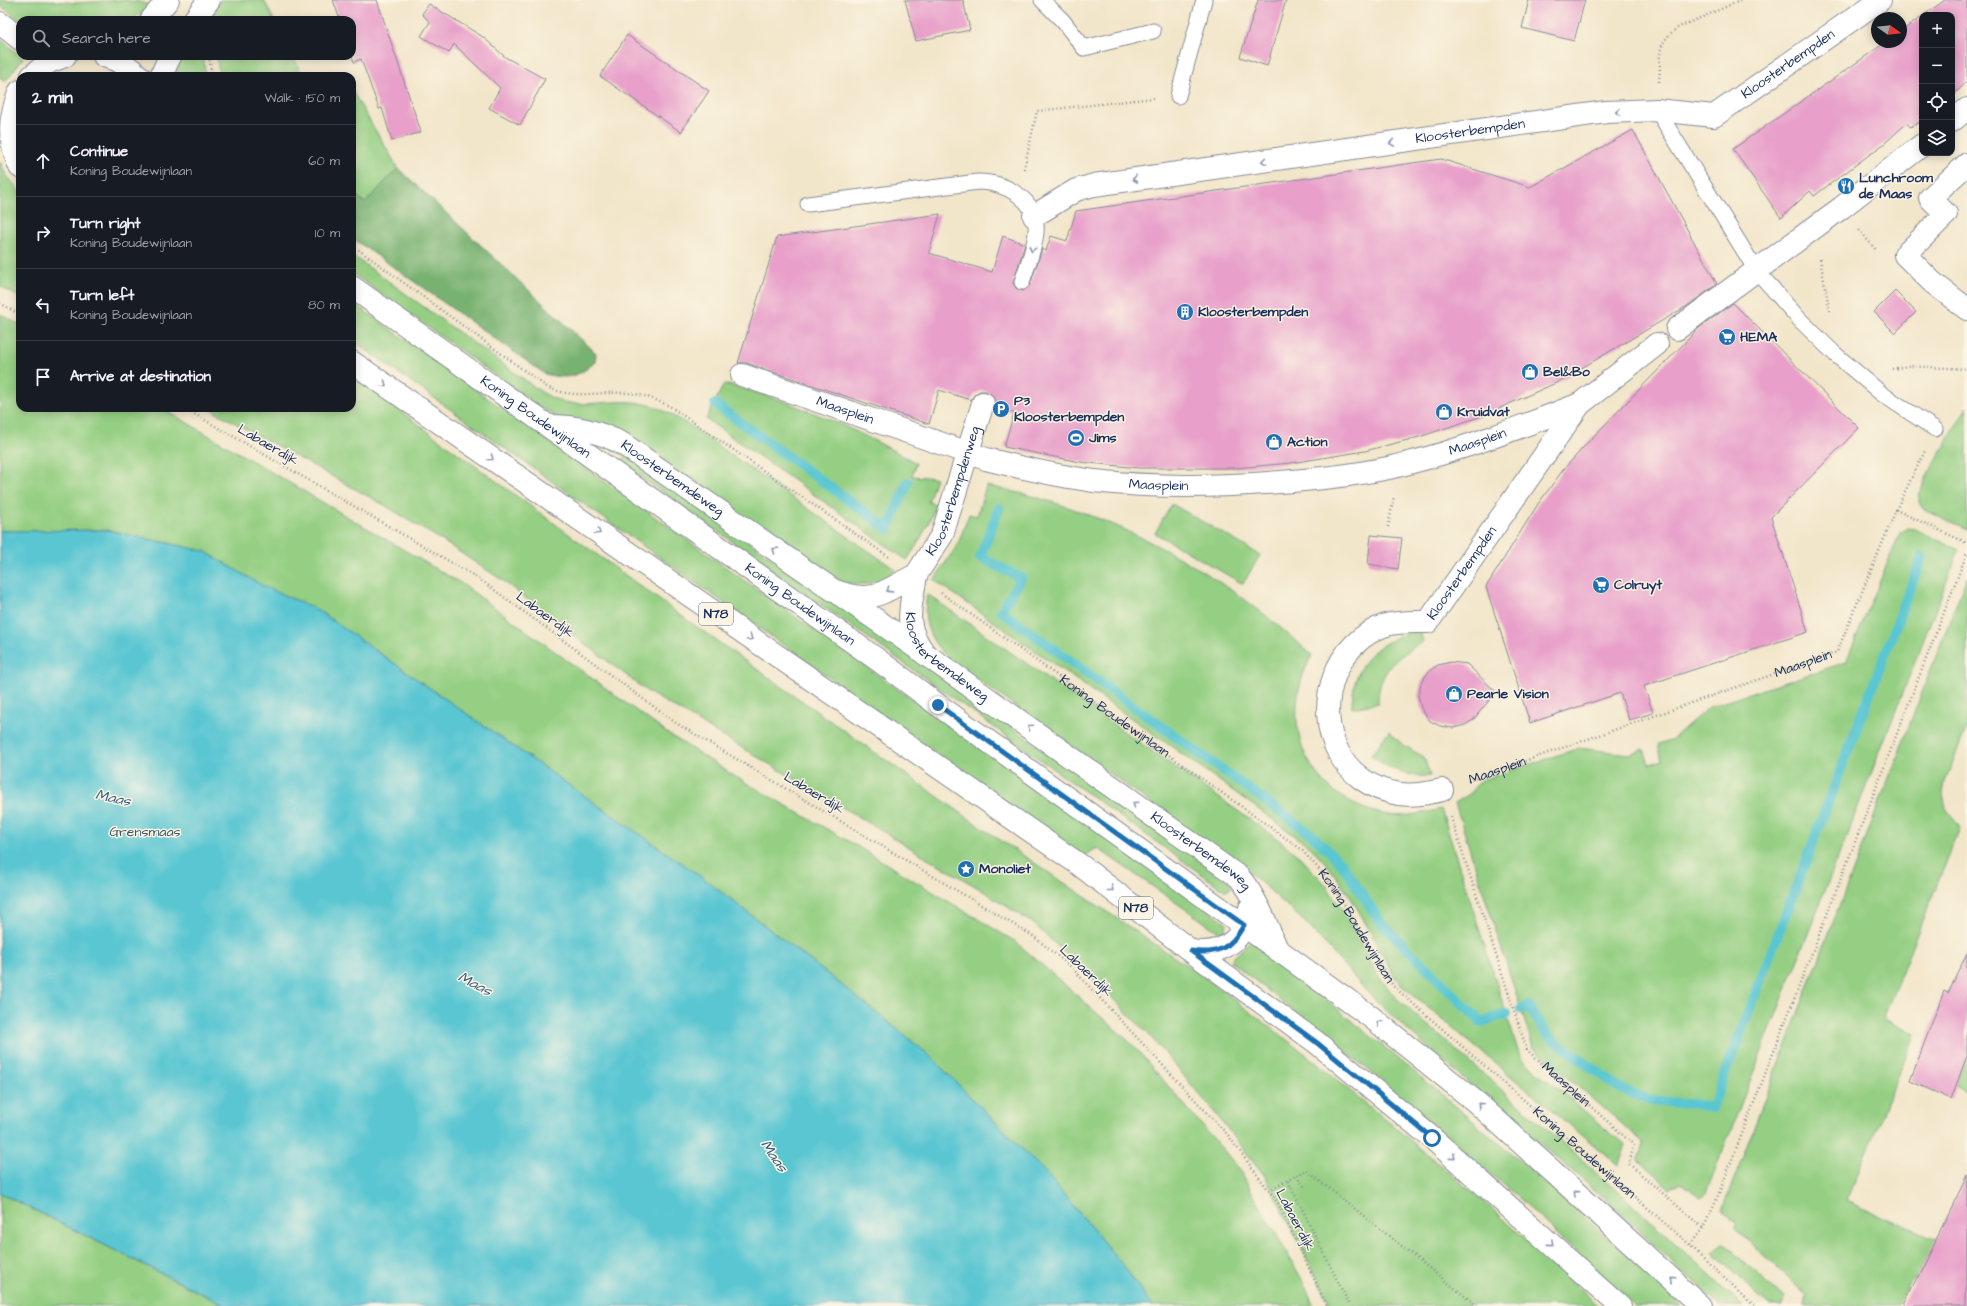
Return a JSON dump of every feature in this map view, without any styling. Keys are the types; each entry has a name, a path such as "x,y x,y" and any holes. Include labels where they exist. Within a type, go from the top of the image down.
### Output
{"street":[{"path":"154,16 168,0"},
{"path":"197,16 209,0"},
{"name":"Kloosterbempden","path":"1034,216 1076,190 1094,185 1606,112 1657,110 1714,116 1880,0"},
{"path":"0,24 16,36"},
{"path":"36,72 50,60"},
{"path":"118,60 135,72"},
{"path":"163,72 168,60"},
{"path":"11,98 10,128 13,149 16,157"},
{"path":"1953,120 1967,109"},
{"path":"1677,329 1841,208 1919,147"},
{"path":"1967,164 1930,198 1946,214 1905,256 1932,282 1967,309"},
{"name":"Koning Boudewijnlaan","path":"356,290 872,656 1371,1017 1476,1102 1701,1306"},
{"name":"Kloosterbempden","path":"1442,790 1414,795 1392,793 1364,780 1347,766 1336,748 1329,729 1327,707 1332,682 1343,658 1352,647 1371,632 1385,625 1396,623 1428,622 1580,404 1657,344"},
{"name":"N78","path":"356,365 1080,865 1191,951 1316,1042 1426,1133 1620,1306"},
{"name":"Maasplein","path":"742,375 967,453 1024,468 1094,481 1131,484 1205,486 1334,477 1405,464 1480,442 1580,404"},
{"name":"Kloosterbempdenweg","path":"916,575 942,535 957,482 983,403"},
{"name":"Kloosterbemdeweg","path":"549,426 583,428 597,432 623,444 833,590 852,597 869,598 884,593 916,575"},
{"name":"Kloosterbemdeweg","path":"916,575 909,615 910,626 913,635 925,654 1238,877 1251,895 1264,919 1276,947"},
{"path":"833,590 925,654"},
{"path":"1191,951 1204,953 1214,952 1227,947 1237,938 1244,925 1251,905 1251,895"}],"lane":[{"path":"1042,0 1063,21 1084,48 1153,31"},
{"path":"1178,96 1204,0"},
{"path":"1657,110 1756,270 1800,320 1859,376 1912,416 1935,429"},
{"path":"808,204 978,182 995,183 1018,195 1028,204 1034,216 1036,231 1022,282"}],"path":[{"path":"1657,110 1660,75 1658,58 1660,50 1667,38 1679,27 1742,0"},
{"path":"210,60 211,72"},
{"path":"1018,195 1037,111 1178,96"},
{"path":"1841,208 1878,252"},
{"path":"356,248 547,387 564,394 574,395 618,392 636,393 654,398 671,407 890,558"},
{"path":"1823,254 1820,260 1833,329 1835,354"},
{"path":"0,303 16,313"},
{"path":"1859,376 1907,366 1967,369"},
{"name":"Labaerdijk","path":"191,412 478,578 676,723 1033,936 1070,966 1227,1134 1278,1203 1327,1306"},
{"name":"Maasplein","path":"1702,1228 1629,1164 1634,1145 1526,1050 1442,790 1837,652 1896,510 1935,429"},
{"path":"1896,510 1967,543"},
{"path":"1690,1245 1702,1228 1725,1176 1967,553"},
{"name":"Koning Boudewijnlaan","path":"936,589 1301,849 1326,876 1393,986 1690,1245 1753,1306"},
{"path":"1269,1191 1306,1170 1477,1306"},
{"path":"1296,1176 1306,1188"},
{"path":"1288,1181 1350,1306"}],"green space":[{"path":"0,0 47,0 75,3 123,0 140,2 149,5 138,16 16,17 0,5"},
{"path":"220,0 264,0 272,16 210,16"},
{"path":"0,39 16,52 16,60 22,60 5,82 0,78"},
{"path":"181,60 204,60 205,72 176,72"},
{"path":"217,60 295,60 301,72 219,72"},
{"path":"356,98 398,168 365,203 356,195"},
{"path":"0,162 5,173 16,187 16,296 0,286"},
{"path":"398,168 596,353 595,362 583,371 572,376 560,377 545,374 356,241 356,195 365,203"},
{"path":"356,258 540,391 554,399 573,404 635,402 651,405 667,412 687,424 896,570 889,576 873,583 857,584 840,581 538,406 356,276"},
{"path":"356,305 1227,923 1225,931 1220,933 1097,848 1083,857 356,343"},
{"path":"0,314 16,323 16,412 169,412 462,584 667,733 736,777 855,845 1016,942 1132,1044 1237,1166 1304,1283 1314,1306 1152,1306 1126,1269 1045,1172 929,1055 834,979 707,881 316,609 263,586 204,551 107,530 0,531"},
{"path":"356,379 680,615 978,825 1207,979 1303,1052 1391,1124 1477,1196 1599,1306 1331,1306 1265,1176 1211,1108 1150,1036 1093,979 1035,925 985,892 648,692 502,580 386,506 215,412 356,412"},
{"path":"724,384 774,398 847,427 916,463 912,476 936,478 928,502 936,504 916,547 907,560 706,419"},
{"path":"1967,407 1967,530 1924,510 1919,503 1919,495 1926,478"},
{"path":"629,457 1230,882 1231,887 1229,890 1224,890 624,465 624,458"},
{"path":"986,486 1021,493 1055,503 1121,528 1153,544 1215,579 1244,599 1312,655 1301,681 1297,708 1299,733 1306,756 1319,777 1338,794 1361,807 1389,815 1415,814 1441,809 1520,1057 1626,1146 1618,1165 1402,986 1393,974 1346,890 1335,874 1309,846 1189,759 934,580 958,544 969,514 977,516"},
{"path":"1172,504 1260,555 1243,584 1155,533"},
{"path":"1908,528 1915,529 1959,550 1706,1193 1700,1197 1681,1183 1669,1188 1638,1159 1644,1143 1533,1047 1455,803 1471,793 1479,781 1579,748 1629,754 1644,749 1649,764 1662,760 1658,744 1671,740 1709,707 1846,662 1900,533"},
{"path":"1967,576 1967,727 1945,781 1943,794 1946,808 1960,828 1883,1018 1915,1035 1847,1201 1941,1242 1931,1274 1912,1279 1898,1306 1805,1306 1807,1296 1735,1228 1738,1222 1722,1210"},
{"path":"927,594 1278,839 1301,858 1326,885 1345,914 1377,974 1395,997 1658,1226 1742,1306 1719,1306 1605,1199 1416,1038 1367,992 1309,926 1255,877 950,660 936,645 928,630 925,614"},
{"path":"1420,629 1423,642 1397,659 1385,673 1381,682 1378,703 1352,708 1353,691 1357,677 1362,665 1370,655 1391,640"},
{"path":"1389,731 1403,745 1424,757 1430,776 1413,776 1398,772 1371,755"},
{"path":"1251,940 1470,1118 1630,1258 1682,1306 1635,1306 1516,1196 1370,1071 1230,961"},
{"path":"1967,1056 1967,1092 1956,1086"},
{"path":"0,1193 226,1306 0,1306"},
{"path":"1723,1242 1784,1298 1782,1306 1769,1306 1713,1252"}],"water":[{"name":"Maas","path":"107,530 204,551 263,586 316,609 707,881 834,979 929,1055 1045,1172 1126,1269 1152,1306 227,1306 0,1193 0,531"}],"building":[{"path":"333,0 377,0 421,132 392,141 382,108 379,109 361,59 354,62 353,60 356,60 356,16 339,16"},
{"path":"905,0 963,0 970,30 916,41"},
{"path":"1258,0 1286,0 1267,66 1240,57"},
{"path":"1529,0 1585,0 1574,41 1522,28"},
{"path":"1945,0 1967,0 1967,82 1955,93 1955,12 1928,12"},
{"path":"429,4 483,37 505,57 545,79 520,125 489,108 500,88 454,44 449,53 421,36 430,22 422,14"},
{"path":"1919,19 1919,122 1910,127 1907,123 1885,143 1814,196 1810,191 1781,218 1733,149 1877,48 1907,48 1907,27"},
{"path":"627,35 709,91 681,132 600,76"},
{"name":"Kloosterbempden","path":"1633,130 1717,284 1687,306 1558,382 1482,416 1419,437 1365,451 1291,463 1236,468 1139,468 1080,462 1004,447 1014,413 995,407 995,401 992,395 986,391 980,391 975,394 971,400 939,390 929,424 746,363 738,363 777,237 940,214 929,253 992,272 1003,236 1025,244 1013,283 1016,288 1023,291 1030,285 1042,249 1046,251 1051,236 1067,241 1076,211 1441,159 1530,187"},
{"path":"1895,291 1916,312 1895,333 1874,312"},
{"path":"1733,303 1859,428 1771,517 1808,632 1644,686 1653,713 1629,720 1620,693 1530,723 1486,587 1538,504 1563,470 1590,440 1699,328"},
{"path":"1371,535 1402,538 1398,569 1368,564"},
{"path":"1451,662 1467,664 1496,692 1473,720 1465,725 1453,728 1440,726 1430,721 1421,708 1418,695 1421,683 1429,671 1438,665"},
{"path":"1967,953 1967,1056 1951,1099 1910,1081 1944,991 1948,993"},
{"path":"1967,1176 1967,1306 1903,1306"}],"waterway":[{"path":"715,404 888,529 908,482"},
{"path":"999,508 980,557 1021,578 1001,611 1311,834 1341,863 1381,923 1481,1022 1507,1014"},
{"path":"1521,1009 1528,1006 1547,1034 1620,1088 1635,1095 1652,1100 1712,1107 1922,557"}],"place":[{"name":"Lunchroom de Maas","path":"1846,186"},
{"name":"Kloosterbempden","path":"1185,312"},
{"name":"HEMA","path":"1727,337"},
{"name":"Bel&Bo","path":"1530,372"},
{"name":"P3 Kloosterbempden","path":"1001,409"},
{"name":"Kruidvat","path":"1444,412"},
{"name":"Jims","path":"1076,438"},
{"name":"Action","path":"1274,442"},
{"name":"Colruyt","path":"1601,585"},
{"name":"Pearle Vision","path":"1454,694"},
{"name":"Monoliet","path":"966,869"}],"route":[{"path":"938,705 1244,925 1237,938 1227,947 1214,952 1204,953 1191,951 1316,1042 1432,1138"}],"park label":[{"name":"Grensmaas","path":"145,832"}]}
